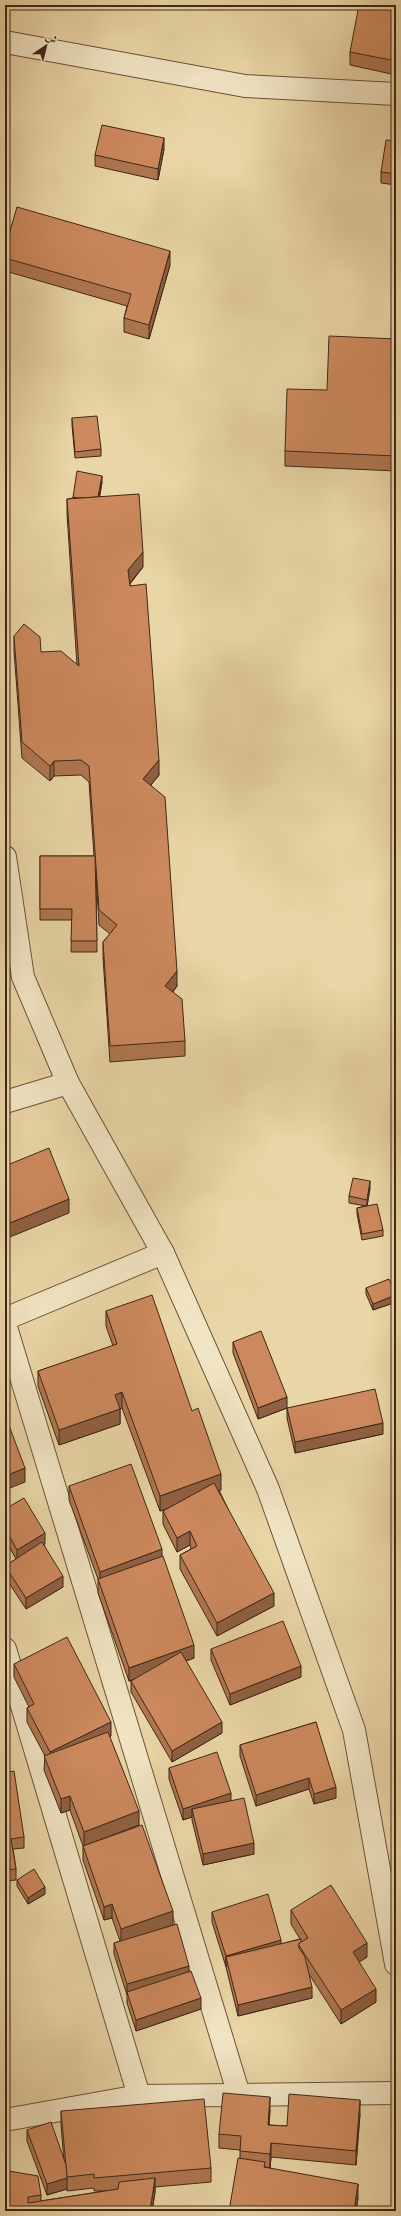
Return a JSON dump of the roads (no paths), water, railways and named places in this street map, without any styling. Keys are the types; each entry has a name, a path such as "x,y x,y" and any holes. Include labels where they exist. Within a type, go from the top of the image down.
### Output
{"street":[{"path":"5,42 245,86 396,94"},
{"path":"5,857 23,978 68,1083 163,1253 268,1489 354,1730 396,1964"},
{"path":"5,1102 68,1083"},
{"path":"5,1319 163,1253"},
{"path":"5,1324 239,2095"},
{"path":"5,1649 139,2096"},
{"path":"5,2120 139,2096 396,2093"}]}
